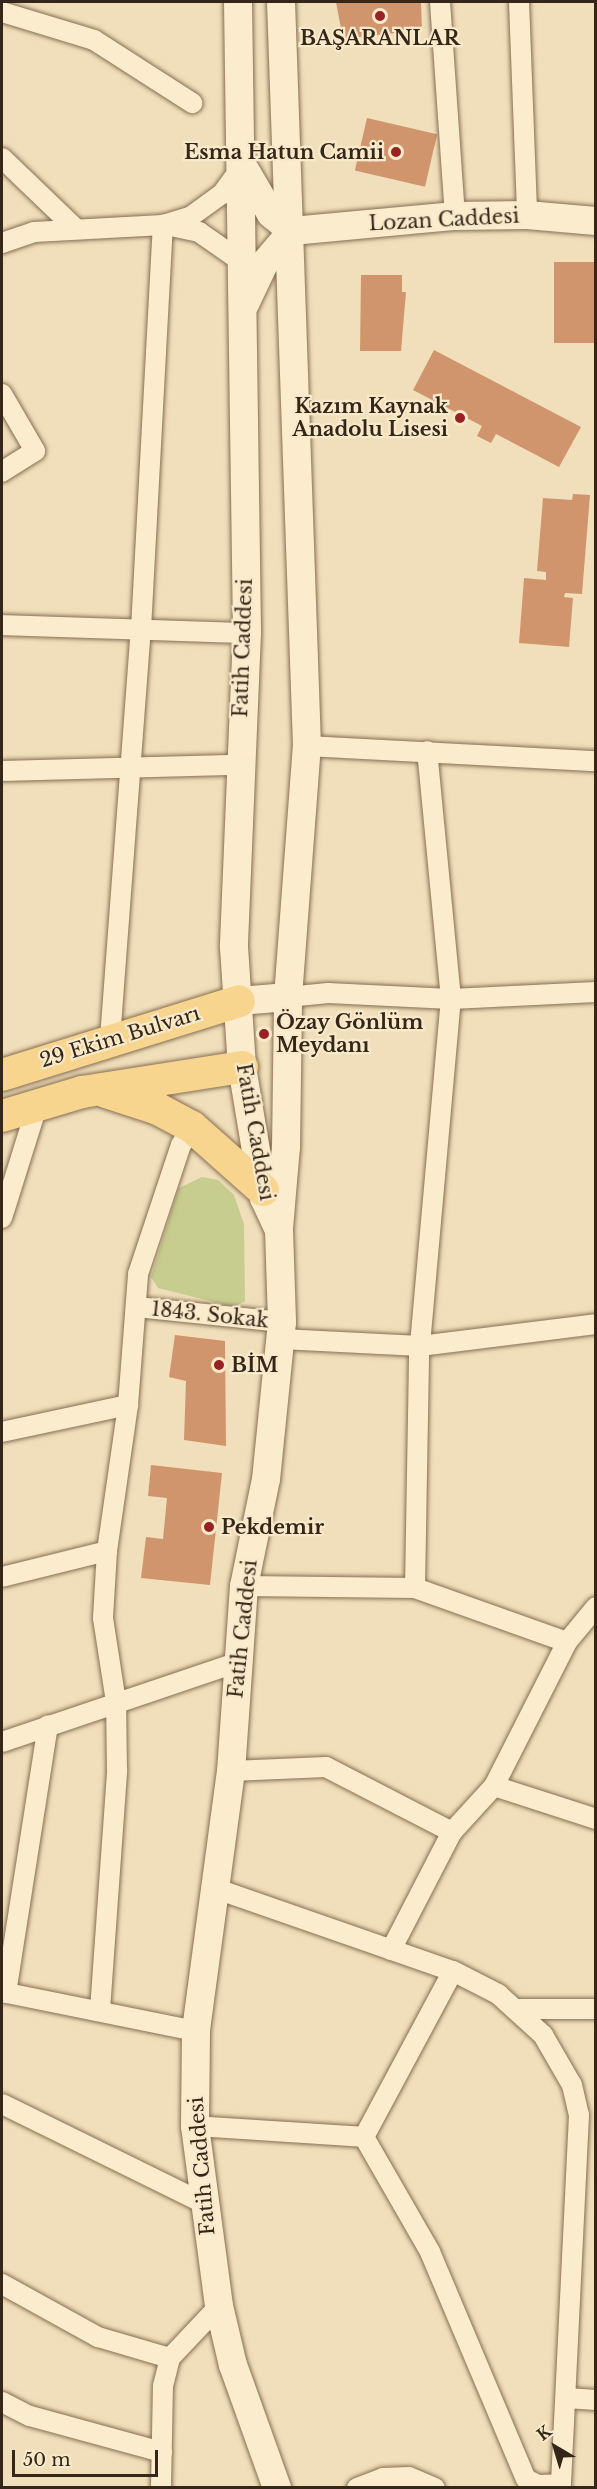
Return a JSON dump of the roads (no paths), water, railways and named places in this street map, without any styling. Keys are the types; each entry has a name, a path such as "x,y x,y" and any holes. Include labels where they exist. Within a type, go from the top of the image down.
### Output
{"main road":[{"name":"Fatih Caddesi","path":"238,2 243,165 242,312 247,633 238,765 234,947 242,1068 263,1190 279,1230 281,1331 266,1479 244,1586 236,1663 231,1771 196,2031 195,2126 203,2203 219,2306 233,2365 277,2487"},
{"path":"279,1230 286,1147 288,998 307,746 290,173 281,2"},
{"path":"243,165 271,214 292,231"},
{"path":"290,173 314,208 348,226 324,242 293,275"},
{"name":"Lozan Caddesi","path":"292,231 455,216 527,215 596,221"},
{"path":"242,312 264,264 292,231"},
{"path":"239,1001 288,998"},
{"name":"29 Ekim Bulvarı","path":"2,1075 110,1039 239,1001"},
{"path":"242,1068 286,1061"},
{"name":"29 Ekim Bulvarı","path":"2,1116 38,1103 99,1090 242,1068"},
{"path":"99,1090 158,1109 192,1127 263,1190"},
{"path":"233,2365 291,2487"}],"street":[{"path":"440,2 455,216"},
{"path":"519,2 527,215"},
{"path":"2,12 94,40 192,103"},
{"path":"2,158 76,229"},
{"path":"163,225 209,207 243,165"},
{"path":"110,1039 128,767 141,629 163,225"},
{"path":"2,243 34,232 163,225 199,232 242,262"},
{"path":"2,394 35,451 2,472"},
{"path":"2,626 247,633"},
{"path":"307,746 596,761"},
{"path":"415,1588 420,1346 451,999 427,752"},
{"path":"2,775 128,767 238,765"},
{"path":"288,998 328,993 451,999 596,992"},
{"path":"2,1218 38,1103"},
{"path":"100,2010 117,1770 116,1702 103,1618 107,1551 128,1405 138,1274 181,1146 192,1127"},
{"name":"1843. Sokak","path":"137,1307 281,1331 420,1346 596,1324"},
{"path":"2,1432 128,1405"},
{"path":"2,1577 107,1551"},
{"path":"244,1586 415,1588 567,1642"},
{"path":"391,1950 452,1832 494,1786 567,1642 596,1607"},
{"path":"2,1742 236,1663"},
{"path":"48,1725 4,1993 100,2010 196,2031"},
{"path":"231,1771 326,1767 452,1832"},
{"path":"494,1786 596,1819"},
{"path":"214,1888 453,1971 498,1994 543,2035 572,2085 587,2117 561,2486 538,2485 526,2479 430,2252 364,2137"},
{"path":"364,2137 453,1971"},
{"path":"514,2009 596,2009"},
{"path":"2,2104 203,2203"},
{"path":"195,2126 364,2137"},
{"path":"2,2284 98,2337 170,2358"},
{"path":"161,2487 163,2386 170,2358 219,2306"},
{"path":"567,2398 596,2400"},
{"path":"2,2402 30,2416 162,2452"},
{"path":"357,2487 383,2478 409,2477 435,2487"}],"place":[{"name":"BAŞARANLAR","path":"380,16"},
{"name":"Esma Hatun Camii","path":"396,152"},
{"name":"Kazım Kaynak Anadolu Lisesi","path":"460,418"},
{"name":"Özay Gönlüm Meydanı","path":"264,1034"},
{"name":"BİM","path":"219,1365"},
{"name":"Pekdemir","path":"209,1527"}]}
